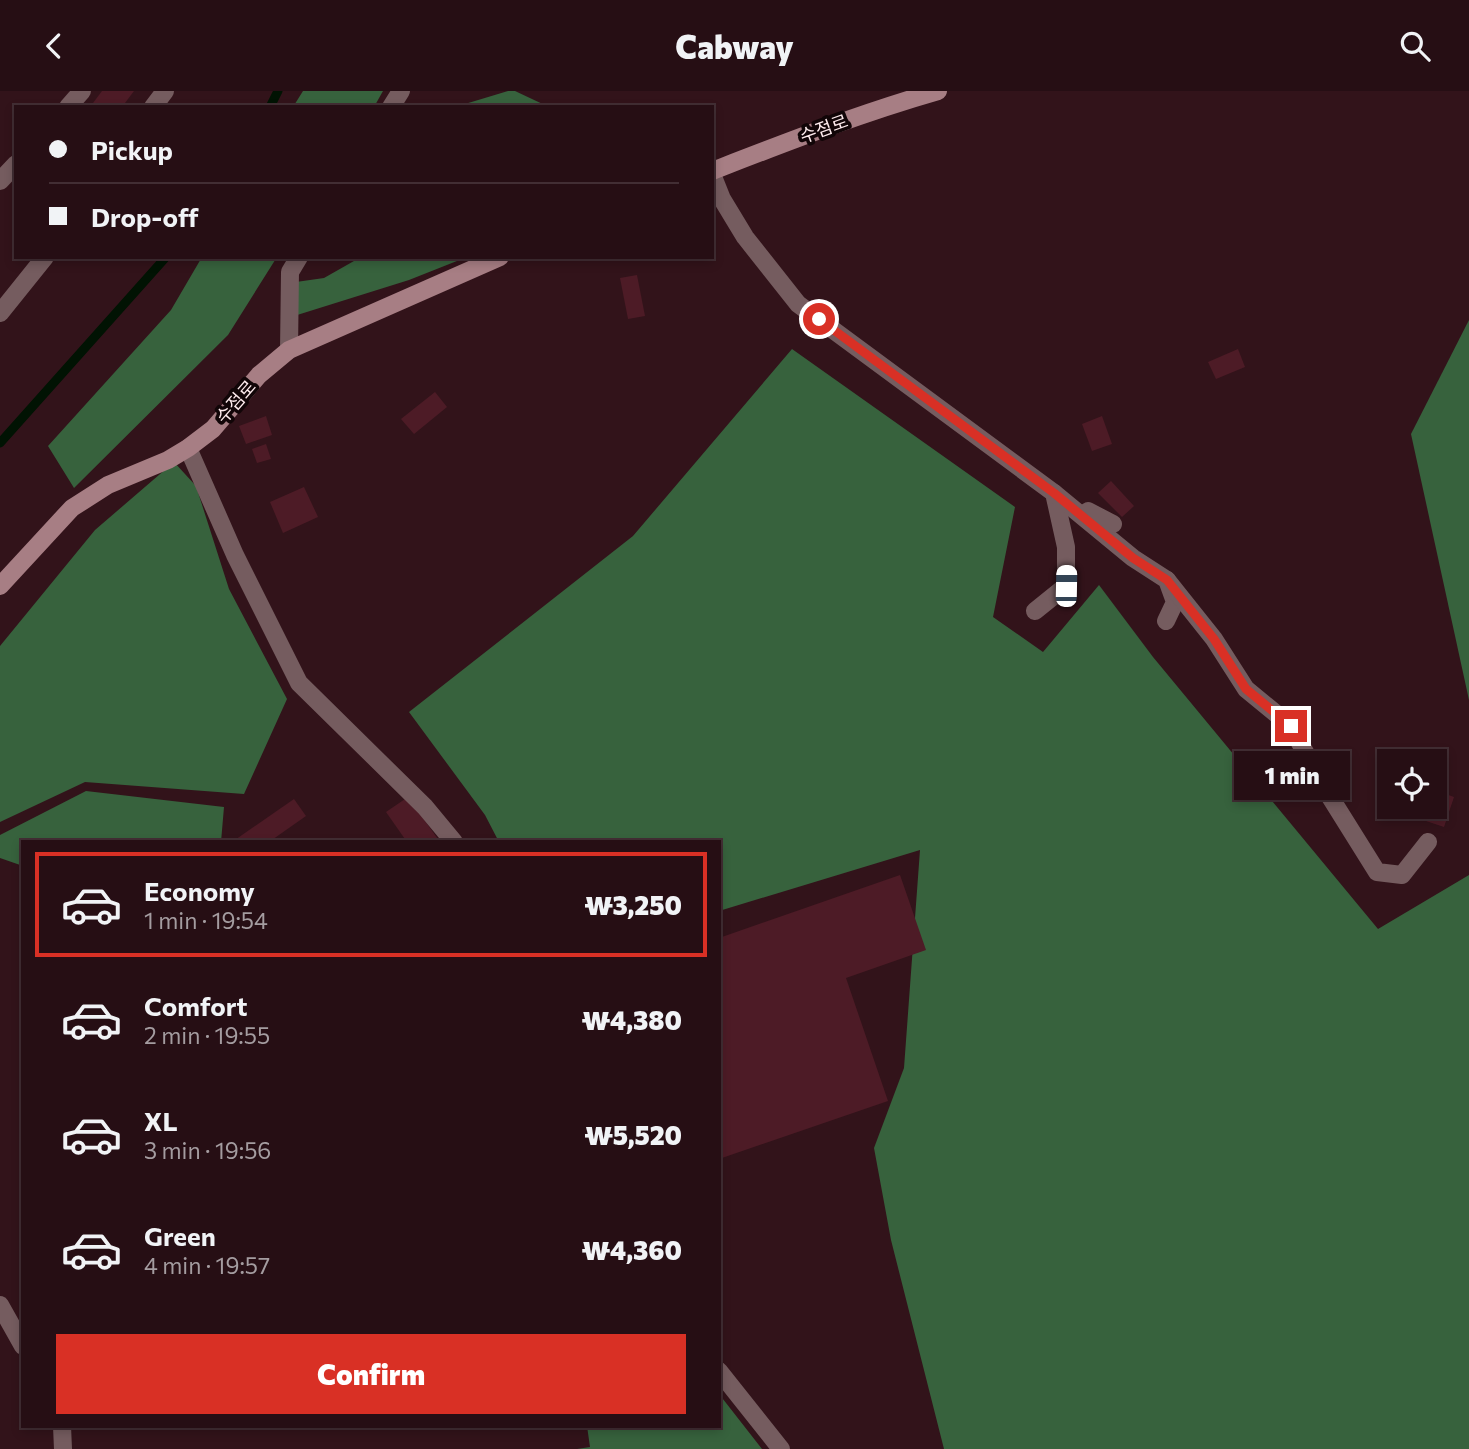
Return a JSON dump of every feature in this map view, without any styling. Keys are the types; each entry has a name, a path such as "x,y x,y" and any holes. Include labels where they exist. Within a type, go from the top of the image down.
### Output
{"main road":[{"name":"수점로","path":"714,172 826,127 938,91"},
{"name":"수점로","path":"0,586 72,508 108,485 168,460 188,448 213,429 260,375 289,349 495,259"}],"street":[{"path":"70,105 82,91"},
{"path":"0,181 14,166"},
{"path":"714,178 722,199 745,237 798,303 1054,493 1133,558 1167,580 1214,639 1246,689 1291,726 1322,784 1377,872 1402,875 1428,842"},
{"path":"0,313 42,259"},
{"path":"289,349 290,272 298,259"},
{"path":"188,448 235,555 299,683 425,807 452,840"},
{"path":"1054,493 1113,524"},
{"path":"1035,611 1066,586 1066,547 1054,493"},
{"path":"1166,621 1175,602 1167,580"},
{"path":"0,1305 21,1342"},
{"path":"721,1374 781,1449"},
{"path":"62,1428 63,1449"}],"green space":[{"path":"303,91 383,91 375,105 294,105"},
{"path":"515,91 545,105 462,105"},
{"path":"201,259 276,259 228,335 74,488 48,446 171,310"},
{"path":"357,259 462,259 409,280 294,316 296,282 324,278"},
{"path":"1469,320 1469,700 1411,434"},
{"path":"792,349 1015,507 993,617 1043,652 1099,585 1153,657 1378,929 1469,875 1469,1449 944,1449 891,1240 874,1148 904,1068 920,850 721,910 721,840 498,840 485,815 409,712 633,536"},
{"path":"174,462 196,486 229,589 287,699 244,794 85,782 0,822 0,646 95,530"},
{"path":"86,791 224,807 221,840 21,840 21,865 0,858 0,835"},
{"path":"721,1397 762,1449 577,1449 590,1447 587,1428 721,1428"}],"building":[{"path":"102,91 134,91 124,105 92,105"},
{"path":"637,275 645,316 628,319 620,278"},
{"path":"1238,349 1245,367 1216,379 1208,362"},
{"path":"435,392 447,407 414,434 401,419"},
{"path":"266,416 272,435 246,444 239,426"},
{"path":"1102,416 1112,444 1092,451 1082,424"},
{"path":"266,444 271,459 257,463 252,449"},
{"path":"1111,481 1134,506 1122,517 1098,493"},
{"path":"304,487 318,517 283,533 270,502"},
{"path":"1447,794 1454,797 1447,818"},
{"path":"408,797 439,840 406,840 386,812"},
{"path":"294,799 306,816 272,840 235,840"},
{"path":"1423,819 1447,819 1444,827"},
{"path":"900,875 926,950 846,978 888,1101 721,1158 721,937"}],"waterway":[{"path":"271,105 278,91"},
{"path":"0,443 164,259"}],"route":[{"path":"819,319 1054,493 1133,558 1167,580 1214,639 1246,689 1291,726"}]}
